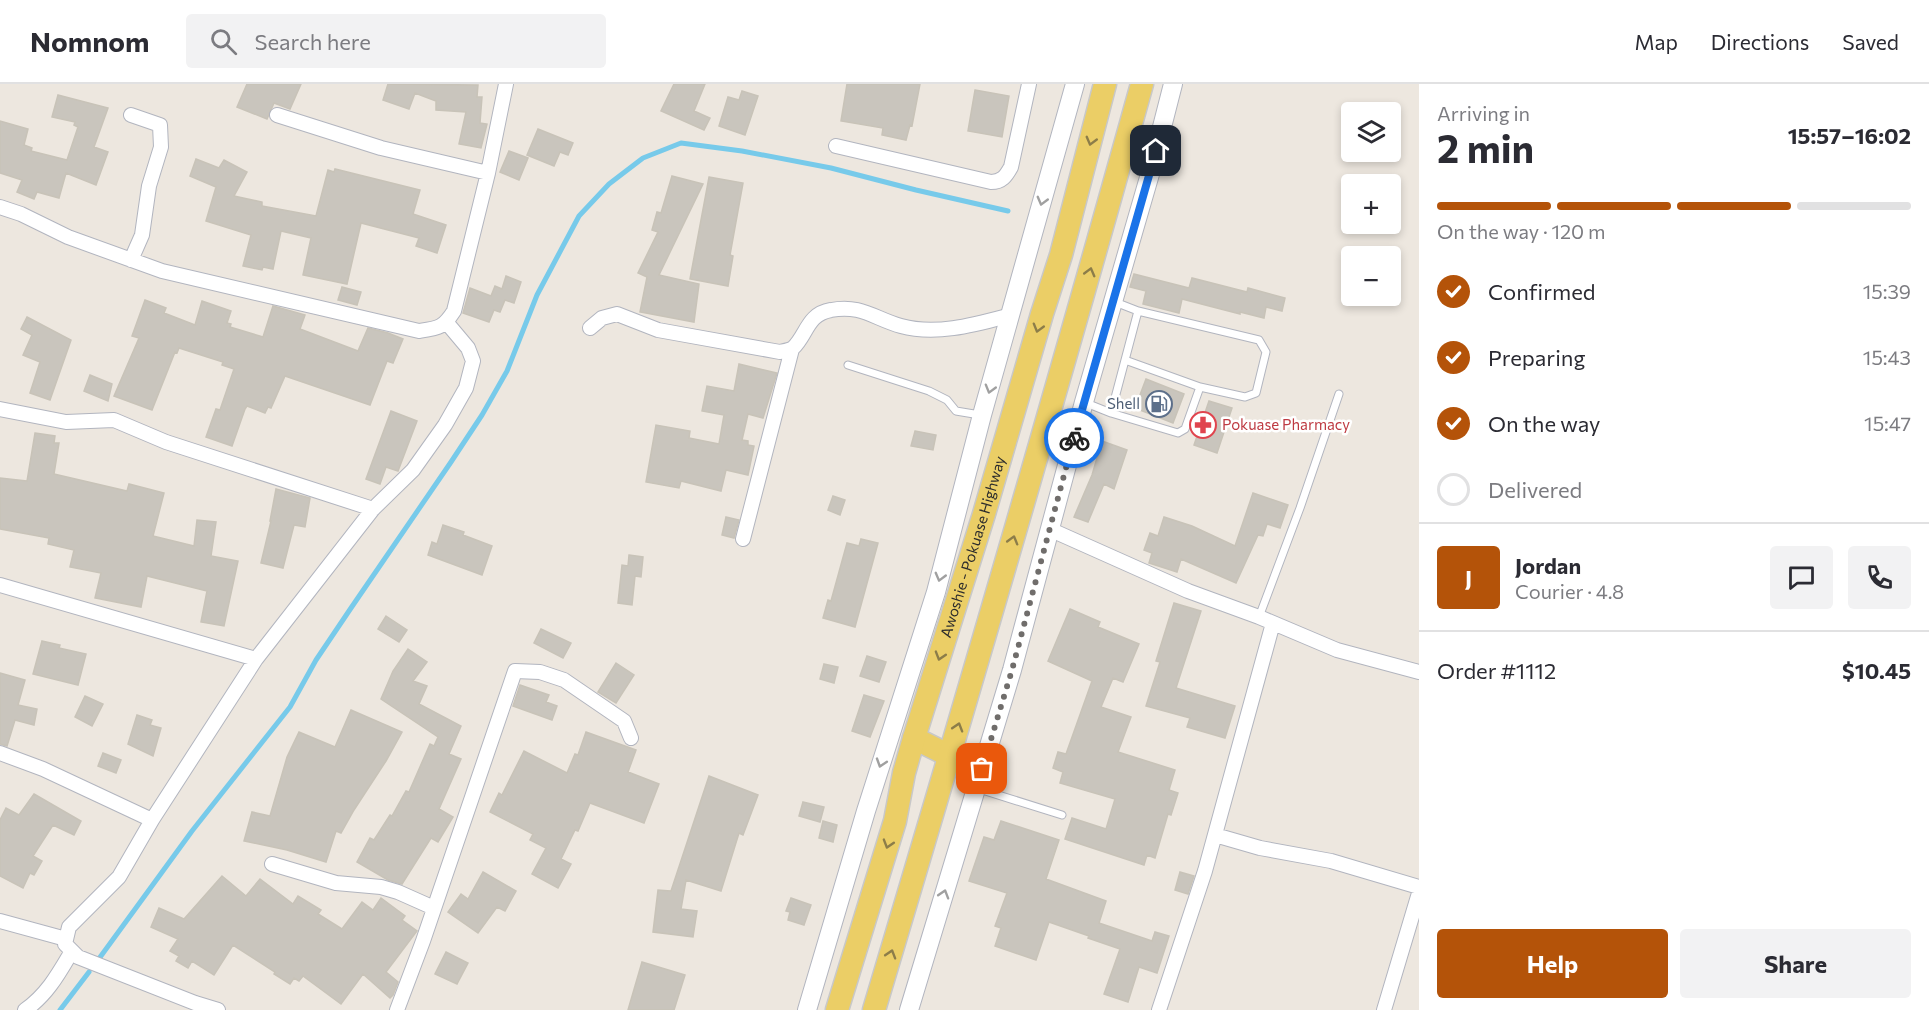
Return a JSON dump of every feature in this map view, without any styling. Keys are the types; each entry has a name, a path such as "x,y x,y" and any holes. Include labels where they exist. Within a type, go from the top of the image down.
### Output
{"main road":[{"name":"Awoshie - Pokuase Highway","path":"837,1010 895,821 904,773 914,738 1061,255 1105,84"},
{"path":"874,1010 1083,298 1142,84"},
{"path":"914,738 950,756"}],"street":[{"path":"0,207 21,214 68,237 162,270 419,331 439,328 447,323 454,311 488,173 506,84"},
{"path":"836,146 998,182 1005,177 1011,166 1029,84"},
{"path":"807,1010 866,811 936,592 982,416 1075,84"},
{"path":"909,1010 1012,670 1173,84"},
{"path":"131,115 160,125 161,147 149,186 142,235 131,260"},
{"path":"277,115 381,148 488,173"},
{"path":"743,539 792,349 809,324 819,315 829,310 850,308 864,310 901,326 929,330 1011,315"},
{"path":"590,328 602,318 617,314 658,330 766,351 780,352 792,349"},
{"path":"25,1010 37,1002 52,983 69,945 69,927 119,877 152,820 256,659 373,509 413,470 444,424 466,388 472,368 472,355 447,323"},
{"path":"0,409 66,422 114,420 166,442 373,509"},
{"path":"1049,529 1188,591 1259,617 1337,650 1419,672"},
{"path":"0,585 256,659"},
{"path":"1159,1010 1205,871 1273,623"},
{"path":"397,1010 515,671 540,672 564,680 624,721 631,738"},
{"path":"0,753 152,820"},
{"path":"1215,835 1260,848 1331,861 1419,887"},
{"path":"272,864 336,884 389,890 434,908"},
{"path":"1384,1010 1419,893"},
{"path":"0,921 69,945 78,957 194,1007 218,1010"}],"lane":[{"path":"1113,301 1138,311 1259,340 1266,352 1256,393 1245,397 1200,387 1125,360"},
{"path":"1112,413 1138,311"},
{"path":"848,365 929,391 947,400 956,411 982,416"},
{"path":"1084,402 1178,433 1185,429 1200,387"},
{"path":"1259,617 1339,394"},
{"path":"976,788 1062,814"}],"building":[{"path":"247,84 301,84 290,109 274,103 267,119 237,107"},
{"path":"388,84 478,85 477,97 482,97 480,123 487,124 481,148 459,144 466,112 436,110 436,101 415,93 409,109 383,100"},
{"path":"674,84 705,84 694,111 710,118 704,130 661,111"},
{"path":"847,84 920,84 912,126 910,125 906,140 882,135 883,128 841,121"},
{"path":"975,90 1009,96 1002,137 968,131"},
{"path":"742,91 758,96 745,135 719,126 728,97 739,100"},
{"path":"58,95 108,108 94,147 108,152 96,185 66,173 59,198 37,192 34,199 17,192 22,180 0,173 0,121 28,129 24,145 32,148 31,151 67,160 78,127 74,125 75,122 52,117"},
{"path":"538,129 573,143 568,155 560,152 554,166 527,155"},
{"path":"509,151 528,158 519,180 500,172"},
{"path":"196,159 219,168 224,160 247,172 234,196 262,202 262,206 316,216 328,170 334,172 335,169 420,190 413,214 446,225 437,253 416,246 419,238 361,223 347,284 303,275 311,238 281,231 273,269 263,267 262,270 243,266 251,235 206,221 216,187 190,176"},
{"path":"672,176 703,184 659,275 699,284 694,322 640,312 647,277 638,273 658,232 652,230 657,212 661,213"},
{"path":"709,177 743,183 730,255 733,256 728,286 690,279"},
{"path":"1134,274 1189,288 1192,278 1247,292 1248,288 1285,298 1282,311 1266,307 1264,318 1182,299 1179,313 1143,304 1146,291 1130,287"},
{"path":"506,276 521,282 514,303 505,300 500,312 494,310 489,322 463,313 470,288 491,296 495,286 502,289"},
{"path":"342,287 361,292 357,305 338,300"},
{"path":"145,300 166,308 164,313 195,325 202,301 231,311 227,323 231,324 230,327 263,337 273,306 305,315 300,329 358,351 368,328 403,339 393,363 387,361 370,405 285,376 271,408 268,407 265,413 247,406 232,446 206,437 216,409 220,410 234,369 222,365 223,362 179,348 177,353 175,352 152,410 114,396 139,338 132,336"},
{"path":"27,317 71,340 50,400 30,393 40,362 23,355 32,335 21,329"},
{"path":"739,364 777,373 763,418 748,414 742,440 754,446 748,475 726,470 721,491 681,481 679,488 646,482 656,425 690,431 689,438 719,444 724,415 702,411 707,386 734,391"},
{"path":"90,375 112,384 108,401 84,391"},
{"path":"1146,379 1184,394 1173,423 1135,408"},
{"path":"1209,401 1232,408 1217,453 1194,445"},
{"path":"391,411 417,421 398,471 386,467 380,484 366,479"},
{"path":"915,431 936,435 933,450 911,446"},
{"path":"35,433 55,436 54,443 59,443 54,474 127,491 129,484 164,493 153,536 194,546 197,520 216,522 211,556 238,561 224,626 201,622 207,591 147,576 141,607 95,598 101,573 70,567 74,550 48,544 49,538 0,529 0,478 27,481"},
{"path":"1102,441 1127,450 1114,489 1104,484 1088,522 1074,517 1092,475"},
{"path":"276,489 310,498 305,527 294,525 283,568 261,563"},
{"path":"1253,493 1288,505 1280,528 1267,524 1263,536 1258,535 1236,583 1181,559 1177,572 1149,563 1152,553 1144,550 1150,533 1158,536 1164,517 1192,526 1235,546"},
{"path":"833,496 845,500 840,515 828,510"},
{"path":"726,517 739,520 734,538 722,535"},
{"path":"443,525 464,532 463,535 492,546 482,575 428,555 432,542 437,544"},
{"path":"861,539 878,543 855,627 823,618 828,600 831,601 847,543 859,546"},
{"path":"629,555 643,557 641,577 635,576 632,605 618,603 622,565 628,566"},
{"path":"1174,603 1201,611 1176,688 1235,706 1225,738 1187,727 1190,718 1146,706 1160,662 1156,661"},
{"path":"1070,609 1100,622 1098,627 1139,644 1123,682 1113,678 1101,707 1131,717 1118,752 1175,770 1169,790 1178,793 1171,815 1168,814 1155,858 1147,855 1144,865 1065,839 1072,818 1106,829 1115,799 1060,783 1063,772 1053,768 1058,752 1066,754 1092,681 1048,661"},
{"path":"386,616 407,630 399,642 378,629"},
{"path":"541,629 571,643 563,658 534,643"},
{"path":"42,641 60,645 59,648 86,654 78,685 33,674"},
{"path":"408,649 427,662 413,681 427,686 419,704 461,726 449,754 461,759 439,809 453,817 438,842 431,838 402,884 388,880 357,862 370,838 374,840 390,815 392,816 406,791 409,792 430,744 434,746 438,737 381,699 393,671"},
{"path":"867,656 886,662 879,682 860,676"},
{"path":"616,663 634,675 616,703 598,692"},
{"path":"824,664 838,667 834,683 820,679"},
{"path":"0,673 25,680 18,705 37,709 34,725 15,720 7,746 0,744"},
{"path":"520,685 549,695 546,702 557,706 552,720 513,706"},
{"path":"864,695 884,701 870,737 852,731"},
{"path":"85,696 103,704 92,726 75,717"},
{"path":"351,710 402,732 341,833 336,831 326,862 287,850 244,841 252,812 270,816 287,757 299,732 335,747"},
{"path":"137,715 152,720 150,725 161,728 153,756 128,744"},
{"path":"586,732 636,750 628,772 659,784 644,823 590,803 578,831 575,830 561,859 571,864 558,888 532,874 546,848 530,840 533,834 490,812 499,793 502,795 524,751 567,773 575,754 578,755"},
{"path":"103,753 121,760 116,773 98,766"},
{"path":"709,776 758,795 743,835 739,833 721,891 686,880 681,909 697,911 693,937 653,932 658,890 671,891"},
{"path":"34,794 81,821 74,835 53,825 33,856 42,861 34,875 30,873 23,888 0,876 0,820 6,808 19,815"},
{"path":"803,802 824,807 820,822 799,816"},
{"path":"823,821 837,825 833,842 819,838"},
{"path":"1001,821 1059,840 1046,879 1106,901 1099,923 1152,941 1155,932 1169,936 1157,973 1139,967 1128,1002 1104,994 1120,949 1049,922 1036,960 995,946 1001,928 995,926 1007,893 969,881 984,837 994,840"},
{"path":"483,872 516,891 505,911 497,907 478,933 448,912 461,894 468,899"},
{"path":"1180,872 1194,876 1188,894 1175,890"},
{"path":"222,876 246,896 260,879 293,904 298,896 321,910 318,914 342,929 362,902 373,910 381,898 405,916 402,920 417,931 386,972 398,982 393,995 390,998 363,974 341,1004 303,976 299,981 294,978 290,984 233,945 214,975 192,961 188,968 176,961 179,956 170,951 178,939 151,927 159,908 184,919"},
{"path":"791,898 811,905 804,925 788,920 790,912 786,911"},
{"path":"446,952 468,963 457,984 435,974"},
{"path":"642,962 685,975 674,1010 628,1010"}],"waterway":[{"path":"98,960 192,831 290,707 316,660 482,415 507,371 537,295 579,216 609,184 643,158 681,143 742,151 831,168 1008,211"},
{"path":"60,1010 89,972"}],"way so far":[{"path":"982,769 1012,670 1074,438"}],"place":[{"name":"Shell","path":"1159,404"},
{"name":"Pokuase Pharmacy","path":"1203,425"}],"route":[{"path":"1074,438 1156,151"}]}
